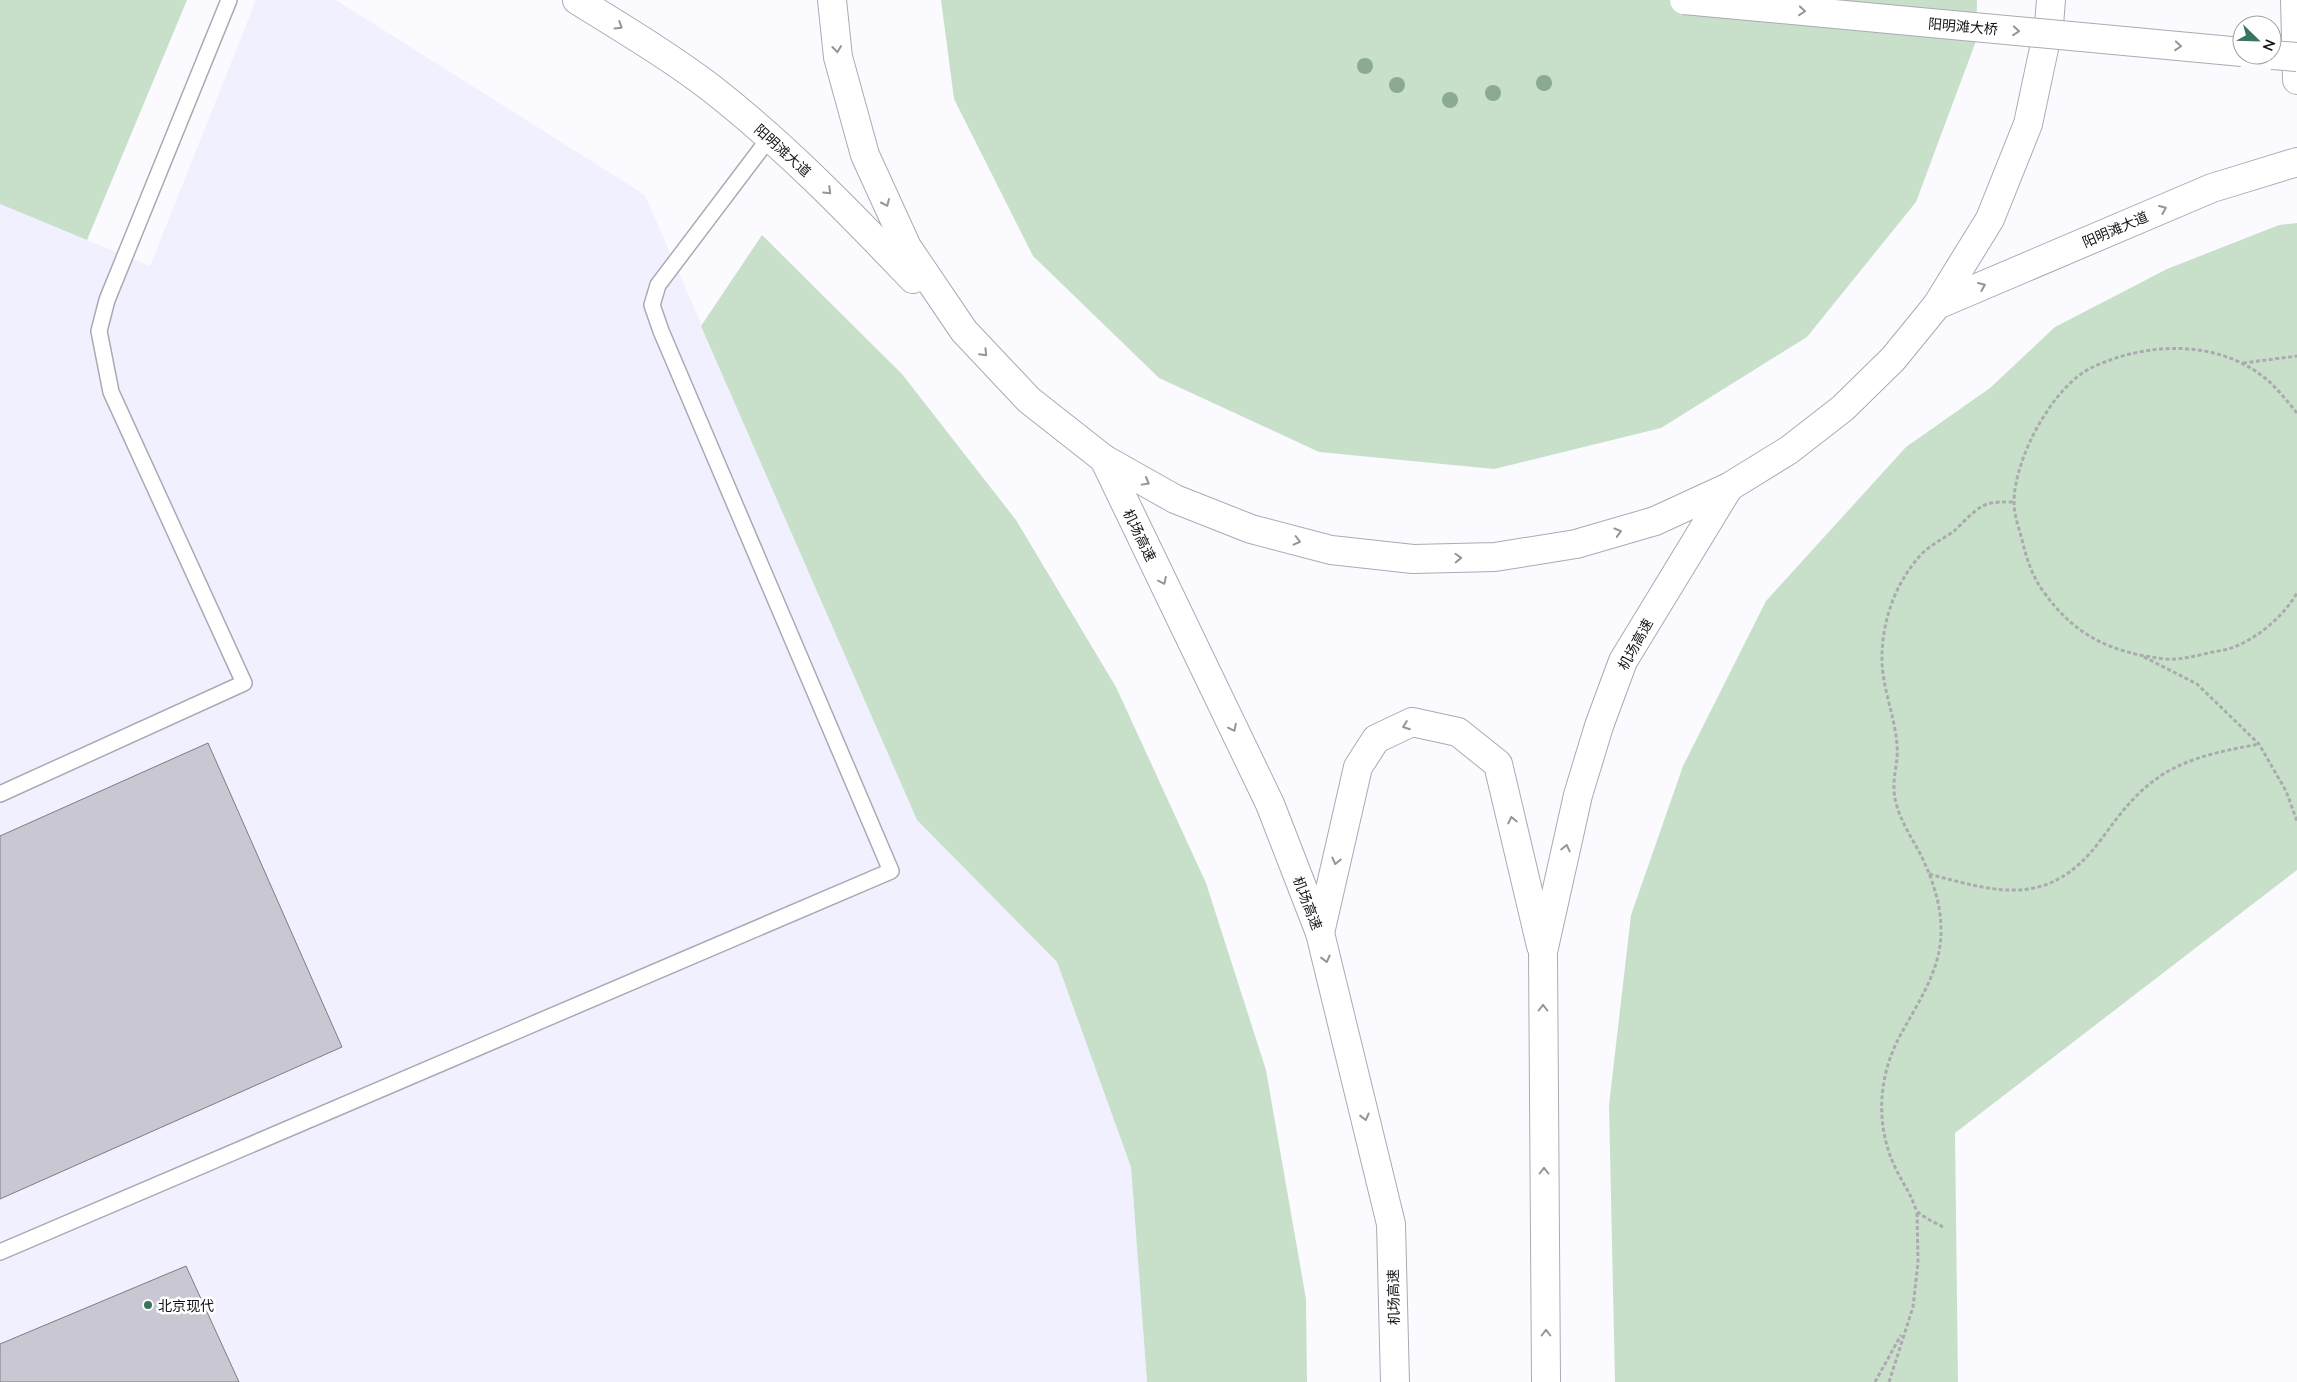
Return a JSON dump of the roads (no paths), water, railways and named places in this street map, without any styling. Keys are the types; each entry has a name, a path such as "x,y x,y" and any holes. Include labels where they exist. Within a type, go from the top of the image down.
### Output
{"highway":[{"name":"阳明滩大道","path":"577,0 640,39 710,87 770,137 831,193 964,331"},
{"path":"832,0 838,57 865,155 907,247 964,331 1029,400 1104,459 1175,499 1251,529 1331,550 1413,559 1495,557 1576,544 1655,521 1729,487 1789,450 1843,408 1893,359 1937,306 1990,219 2028,124 2050,25 2051,0"},
{"name":"阳明滩大桥","path":"1684,0 2232,51"},
{"path":"2295,0 2297,80"},
{"path":"2282,55 2297,57"},
{"name":"阳明滩大道","path":"1937,306 2212,188 2297,162"},
{"name":"机场高速","path":"1104,459 1270,804 1320,933 1391,1224 1395,1382"},
{"name":"机场高速","path":"1546,1382 1543,952 1578,795 1599,726 1623,661 1729,487"},
{"path":"1320,933 1358,767 1376,739 1412,722 1458,732 1498,764 1543,952"}],"lane":[{"path":"0,794 244,683 111,392 99,331 107,300 229,0"},
{"path":"0,1252 891,871 665,340 652,305 658,285 770,137"}],"place":[{"name":"北京现代","path":"148,1305"}]}
